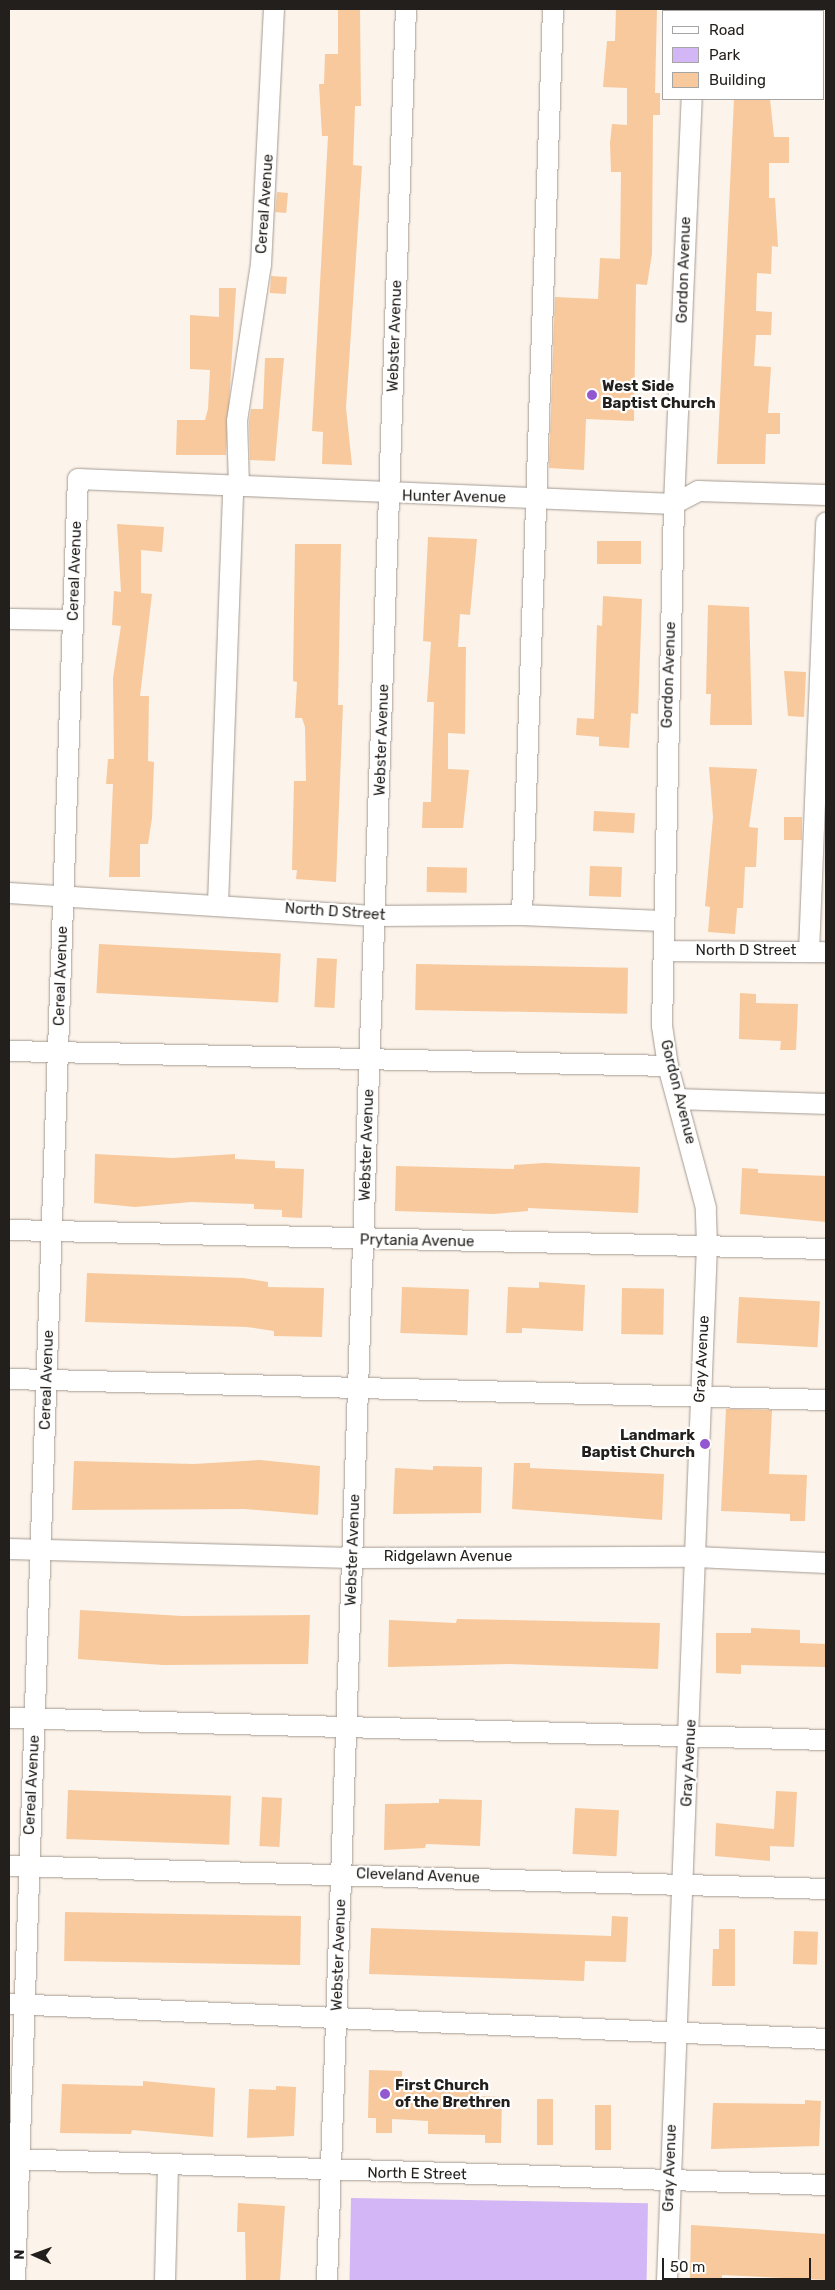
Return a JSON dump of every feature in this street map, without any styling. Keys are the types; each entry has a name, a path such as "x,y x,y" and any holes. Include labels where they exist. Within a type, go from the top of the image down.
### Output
{"street":[{"name":"Cereal Avenue","path":"218,904 238,421 261,266 274,9"},
{"name":"Webster Avenue","path":"327,2281 329,2172 349,1726 352,1558 377,916 406,9"},
{"path":"522,915 553,9"},
{"name":"Gordon Avenue","path":"692,100 674,504 662,921 665,951 662,1026 668,1066 706,1208 708,1245"},
{"name":"Cereal Avenue","path":"15,2281 14,2159 18,1866 36,1719 78,479"},
{"name":"Hunter Avenue","path":"78,479 389,495 674,504"},
{"path":"674,504 698,491 826,495"},
{"path":"817,952 826,522"},
{"path":"9,619 73,620"},
{"name":"North D Street","path":"9,893 64,893 377,916 522,915 662,921"},
{"name":"North D Street","path":"665,951 817,952"},
{"path":"9,1051 370,1062 668,1066"},
{"path":"678,1100 826,1104"},
{"name":"Prytania Avenue","path":"9,1230 363,1241 708,1245 826,1249"},
{"name":"Gray Avenue","path":"667,2281 674,2036 690,1735 700,1397 708,1245"},
{"path":"9,1379 826,1400"},
{"name":"Ridgelawn Avenue","path":"9,1549 352,1558 696,1557 826,1563"},
{"path":"9,1718 826,1740"},
{"name":"Cleveland Avenue","path":"18,1866 826,1889"},
{"path":"17,2004 674,2036 826,2039"},
{"name":"North E Street","path":"14,2159 329,2172 826,2185"},
{"path":"165,2281 168,2166"}],"green space":[{"path":"351,2198 648,2203 647,2281 350,2281"}],"building":[{"path":"338,9 360,9 361,106 355,106 353,165 362,166 346,408 352,465 322,464 323,432 312,431 328,136 322,136 319,84 324,84 325,54 338,54"},
{"path":"616,9 657,9 655,93 660,93 660,115 653,115 652,254 647,285 636,284 634,421 586,419 584,470 549,468 555,297 598,299 600,258 620,259 621,172 611,172 610,143 612,124 627,125 627,88 603,87 607,41 615,41"},
{"path":"734,100 770,100 774,137 789,137 789,163 769,163 769,198 775,198 778,247 772,246 771,274 757,273 756,311 772,312 771,335 756,335 754,366 771,367 768,413 780,413 780,434 766,434 765,464 717,464"},
{"path":"277,192 288,193 286,213 275,212"},
{"path":"271,276 287,277 286,294 270,293"},
{"path":"219,288 236,288 226,455 176,455 177,420 205,420 208,409 210,370 190,369 190,315 219,317"},
{"path":"265,358 284,358 275,461 250,460 249,422 251,409 263,409"},
{"path":"117,524 164,527 162,552 141,550 141,593 152,594 140,696 149,696 148,761 154,762 152,818 148,844 140,844 140,877 109,877 113,784 106,784 108,759 114,759 113,678 121,626 112,625 114,591 121,592"},
{"path":"428,537 477,539 470,615 460,614 458,647 466,647 465,734 448,733 448,769 469,770 463,828 422,828 423,802 431,802 434,702 427,702 431,642 423,641"},
{"path":"597,541 641,541 641,564 597,564"},
{"path":"295,544 341,544 338,705 343,705 336,882 296,879 297,870 292,870 294,781 306,781 305,727 302,718 295,718 297,682 293,681"},
{"path":"603,596 642,599 638,714 631,713 629,748 599,746 599,737 576,735 577,718 594,719 597,625 602,626"},
{"path":"708,605 749,607 752,725 710,725 711,694 706,694"},
{"path":"784,671 806,672 804,717 788,716"},
{"path":"709,767 757,769 749,827 758,828 756,867 745,867 743,908 737,908 735,934 708,932 710,907 705,906 713,817"},
{"path":"594,811 635,813 634,833 593,831"},
{"path":"784,817 802,817 802,840 784,840"},
{"path":"590,866 622,867 621,897 589,896"},
{"path":"427,867 467,868 467,893 427,892"},
{"path":"99,944 281,954 278,1002 96,993"},
{"path":"317,958 337,959 334,1008 314,1007"},
{"path":"416,964 628,968 627,1014 415,1010"},
{"path":"740,993 756,994 756,1003 798,1004 796,1050 780,1050 781,1041 739,1039"},
{"path":"95,1154 173,1158 235,1154 235,1159 275,1161 275,1168 304,1169 302,1218 282,1217 282,1210 254,1209 254,1204 191,1202 135,1207 94,1203"},
{"path":"544,1163 640,1167 638,1213 528,1208 528,1211 494,1214 395,1211 396,1166 514,1169 514,1165"},
{"path":"742,1168 758,1169 758,1173 826,1176 826,1222 740,1214"},
{"path":"87,1273 243,1278 268,1282 268,1287 324,1288 322,1337 274,1336 274,1331 247,1327 85,1322"},
{"path":"539,1282 585,1285 583,1331 522,1328 522,1333 506,1333 508,1287 539,1288"},
{"path":"402,1287 469,1289 467,1335 400,1333"},
{"path":"622,1288 664,1289 663,1335 621,1334"},
{"path":"739,1297 820,1301 817,1347 737,1343"},
{"path":"726,1409 772,1410 769,1474 807,1475 805,1521 790,1521 790,1514 721,1511"},
{"path":"260,1460 320,1466 318,1515 245,1509 72,1510 74,1461 194,1464"},
{"path":"514,1463 530,1463 530,1468 664,1474 662,1520 512,1509"},
{"path":"433,1466 482,1467 481,1513 393,1514 395,1468 433,1470"},
{"path":"80,1610 182,1616 310,1615 308,1664 163,1665 78,1659"},
{"path":"457,1619 660,1623 658,1669 509,1664 388,1667 389,1620 456,1623"},
{"path":"751,1628 800,1630 800,1643 826,1644 826,1667 741,1665 741,1674 716,1673 716,1633 751,1633"},
{"path":"68,1790 231,1796 229,1845 66,1839"},
{"path":"776,1791 797,1792 794,1847 770,1846 770,1861 715,1856 716,1823 774,1829"},
{"path":"262,1797 282,1798 279,1847 259,1846"},
{"path":"439,1799 482,1800 480,1846 426,1844 425,1848 384,1850 385,1804 439,1803"},
{"path":"575,1808 619,1810 617,1856 573,1854"},
{"path":"65,1912 301,1916 300,1965 64,1961"},
{"path":"612,1916 628,1917 626,1962 585,1961 584,1981 369,1974 371,1928 611,1936"},
{"path":"719,1929 735,1929 735,1986 712,1986 713,1949 719,1949"},
{"path":"794,1931 818,1932 817,1965 793,1964"},
{"path":"369,2070 402,2071 402,2086 479,2089 478,2096 502,2097 501,2143 485,2143 485,2135 428,2134 428,2121 392,2119 392,2133 376,2133 376,2118 368,2118"},
{"path":"143,2081 215,2088 213,2137 132,2130 131,2134 60,2133 62,2084 143,2086"},
{"path":"276,2086 296,2087 294,2136 247,2138 249,2089 276,2090"},
{"path":"537,2099 553,2099 553,2145 537,2145"},
{"path":"805,2100 821,2101 819,2146 711,2149 713,2103 805,2104"},
{"path":"595,2105 611,2105 611,2150 595,2150"},
{"path":"238,2203 285,2206 280,2281 246,2281 245,2232 237,2232"},
{"path":"691,2225 826,2234 826,2280 722,2275 722,2281 690,2281"}],"place":[{"name":"West Side Baptist Church","path":"592,395"},
{"name":"Landmark Baptist Church","path":"705,1444"},
{"name":"First Church of the Brethren","path":"385,2094"}]}
